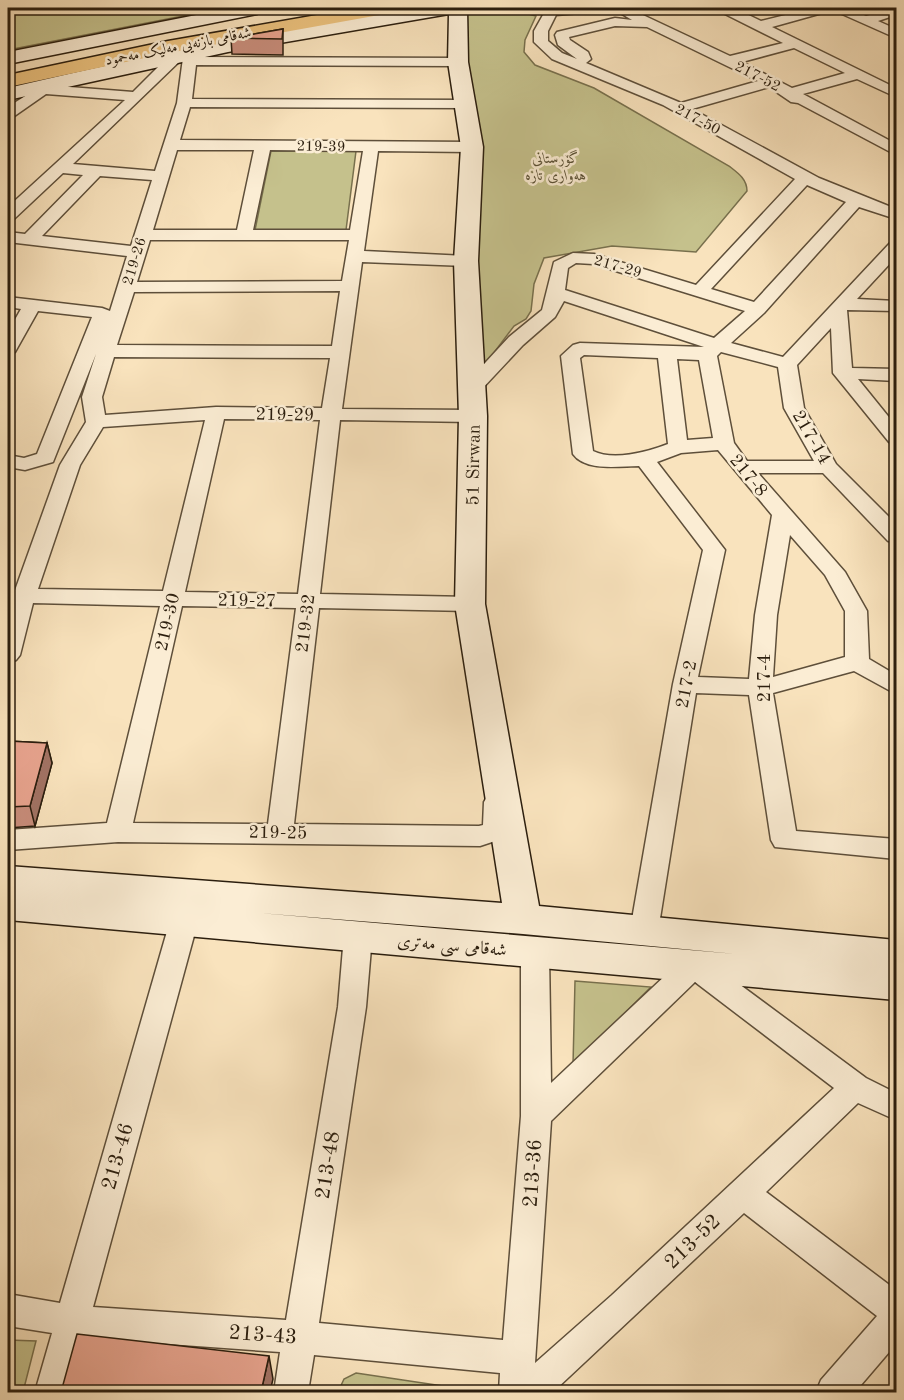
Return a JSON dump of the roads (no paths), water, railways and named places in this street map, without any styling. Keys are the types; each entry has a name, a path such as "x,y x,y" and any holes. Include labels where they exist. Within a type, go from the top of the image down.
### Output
{"highway":[{"name":"شەقامی بازنەیی مەلیک مەحمود","path":"8,81 74,60 310,8"},
{"name":"شەقامی بازنەیی مەلیک مەحمود","path":"8,69 385,8"},
{"path":"8,60 137,62"}],"main road":[{"path":"8,60 257,8"},
{"path":"8,93 47,86 137,62 186,56 333,25 450,8"},
{"name":"51 Sirwan","path":"458,8 458,62 472,147 466,261 474,416 470,604 498,778 529,936"},
{"name":"شەقامی سی مەتری","path":"8,880 529,936 694,966 897,984"},
{"name":"شەقامی سی مەتری","path":"8,906 358,936 529,936 644,931 897,956"}],"street":[{"path":"542,9 592,8"},
{"name":"217-52","path":"618,8 754,73 897,150"},
{"path":"724,8 897,93"},
{"path":"762,25 828,8"},
{"path":"838,8 897,34"},
{"name":"217-50","path":"542,9 550,14 541,31 541,42 556,56 680,108 804,178 855,202 897,214"},
{"path":"866,20 897,11"},
{"path":"586,69 583,55 563,42 562,35 626,21 648,27 710,59 754,73"},
{"path":"729,61 798,43"},
{"path":"8,215 137,97 186,56 458,62"},
{"name":"219-26","path":"96,422 92,397 126,287 135,246 161,176 184,103 186,56"},
{"path":"859,74 790,93 804,107 897,156"},
{"path":"680,108 771,82"},
{"path":"8,114 47,86 137,97"},
{"path":"184,103 466,104"},
{"name":"219-39","path":"171,145 472,147"},
{"path":"244,235 263,146"},
{"name":"219-32","path":"280,832 339,352 371,147"},
{"path":"59,168 161,176"},
{"path":"29,240 96,171"},
{"path":"700,291 804,178"},
{"path":"724,443 678,447 645,460 591,459 583,454 570,356 580,350 667,354 713,351 758,309 855,202"},
{"path":"8,237 135,246 244,235 357,235"},
{"path":"8,461 25,464 46,458 102,313 135,246"},
{"path":"556,294 713,351 787,364 897,247"},
{"path":"354,256 466,261"},
{"name":"217-29","path":"472,388 516,341 549,313 556,294 560,266 564,262 584,257 758,309"},
{"path":"126,287 349,286"},
{"path":"8,302 102,313"},
{"path":"8,348 32,304"},
{"path":"842,307 897,306"},
{"path":"842,307 843,373 897,438"},
{"path":"106,351 339,352"},
{"name":"217-8","path":"713,351 724,443 741,467 834,572 856,611 857,663"},
{"path":"667,354 678,447"},
{"name":"217-14","path":"787,364 794,408 828,467 897,536"},
{"path":"843,373 897,375"},
{"name":"219-29","path":"96,422 216,413 474,416"},
{"name":"219-30","path":"118,832 216,413"},
{"path":"8,655 24,596 70,465 96,422"},
{"name":"217-2","path":"644,931 685,684 714,550 645,460"},
{"path":"741,467 828,467"},
{"name":"217-4","path":"782,515 766,615 760,688 784,840 897,849"},
{"name":"219-27","path":"24,596 470,604"},
{"path":"685,684 760,688 857,663 897,686"},
{"name":"219-25","path":"8,840 118,832 480,836 492,832 496,825 498,778"},
{"name":"213-46","path":"52,1392 70,1321 184,921"},
{"name":"213-48","path":"291,1392 352,1007 358,936"},
{"name":"213-36","path":"516,1392 536,1116 529,936"},
{"path":"536,1116 694,966 855,1087 896,1107"},
{"name":"213-52","path":"528,1392 855,1087"},
{"path":"743,1193 897,1310"},
{"name":"213-43","path":"8,1310 70,1321 300,1336 519,1358"},
{"path":"833,1392 897,1319"}],"park label":[{"name":"گۆڕستانی هەواری تازە","path":"556,166"}]}
